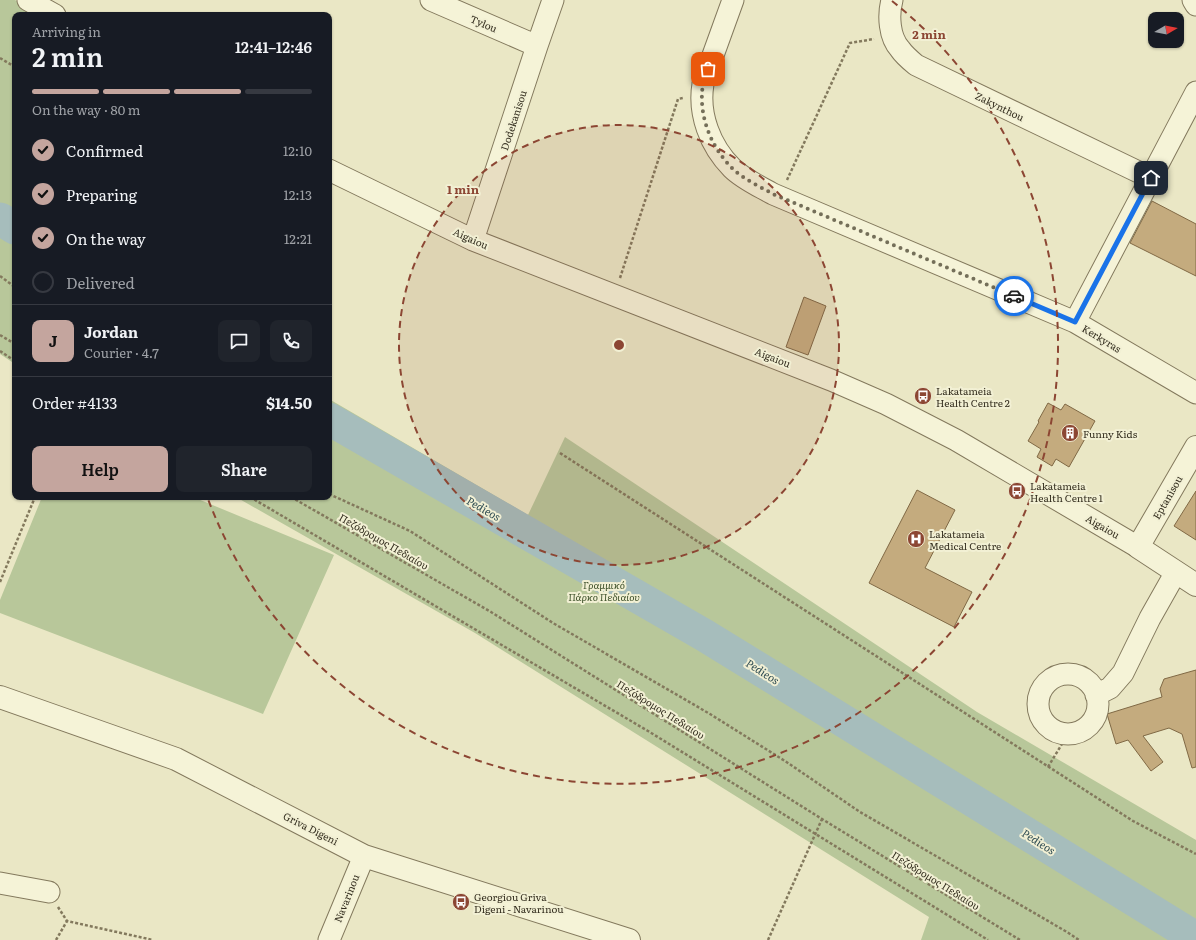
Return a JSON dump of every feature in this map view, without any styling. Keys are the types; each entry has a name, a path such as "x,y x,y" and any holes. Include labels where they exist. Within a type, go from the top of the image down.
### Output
{"street":[{"path":"28,0 50,12"},
{"name":"Tylou","path":"431,0 537,46"},
{"name":"Dodekanisou","path":"473,240 537,46 554,0"},
{"name":"Kerkyras","path":"733,0 703,83 702,96 705,121 711,139 721,155 733,169 751,182 779,196 1075,322 1196,393"},
{"name":"Zakynthou","path":"892,0 890,9 890,26 898,48 916,65 1151,178"},
{"path":"1193,0 1196,5"},
{"path":"1075,322 1196,92"},
{"name":"Aigaiou","path":"332,171 473,240 831,380 886,404 956,440 1138,547 1196,585"},
{"name":"Eptanisou","path":"1138,547 1196,447"},
{"path":"1096,695 1110,688 1123,673 1150,618 1176,572"},
{"path":"1065,673 1076,674 1085,679 1092,686 1096,695 1097,709 1092,721 1085,728 1077,732 1068,734 1050,728 1043,720 1039,711 1038,701 1041,690 1047,682 1055,676 1065,673"},
{"name":"Griva Digeni","path":"0,697 176,759 364,856 630,940"},
{"name":"Navarinou","path":"329,940 364,856"},
{"path":"0,883 49,892"}],"path":[{"path":"779,196 850,43 894,36"},
{"path":"0,58 12,65"},
{"path":"615,295 678,99 702,96"},
{"path":"0,276 12,285"},
{"path":"0,335 12,342"},
{"path":"0,351 12,359"},
{"path":"560,453 1133,821 1196,854"},
{"path":"332,495 410,531 553,623 710,714 785,761 860,812 1079,940"},
{"path":"0,582 34,500"},
{"path":"255,500 648,731 988,940"},
{"name":"Πεζόδρομος Πεδιαίου","path":"296,500 491,612 822,819 1020,940"},
{"path":"1048,767 1068,734"},
{"path":"768,940 822,819"},
{"path":"49,892 67,921 153,940"},
{"path":"56,940 67,921"}],"green space":[{"path":"0,0 15,0 37,12 12,12 12,362 0,354"},
{"name":"Γραμμικό Πάρκο Πεδιαίου","path":"332,401 528,515 565,437 977,712 1196,840 1196,940 921,940 929,917 475,633 241,500 332,500"},
{"path":"41,500 200,500 334,555 263,714 0,613 0,600"}],"building":[{"path":"1152,201 1196,224 1196,276 1130,243"},
{"path":"804,297 826,306 808,355 786,347"},
{"name":"Funny Kids","path":"1048,403 1061,410 1065,404 1095,421 1069,467 1056,459 1052,466 1037,457 1041,449 1028,441"},
{"name":"Lakatameia Medical Centre","path":"917,490 955,510 925,568 972,592 954,627 869,583"},
{"path":"1196,491 1196,540 1174,526"},
{"path":"1196,670 1196,767 1192,768 1182,734 1169,728 1143,736 1163,762 1151,771 1128,740 1116,744 1107,714 1162,697 1160,689 1164,679"}],"waterway":[{"name":"Pedieos","path":"0,219 12,226"},
{"name":"Pedieos","path":"332,421 704,635 1191,935"}],"way so far":[{"path":"708,69 703,83 702,104 705,121 711,139 721,155 733,169 751,182 773,194 1014,296"}],"place":[{"name":"Lakatameia Health Centre 2","path":"923,396"},
{"name":"Funny Kids","path":"1070,433"},
{"name":"Lakatameia Health Centre 1","path":"1017,491"},
{"name":"Lakatameia Medical Centre","path":"916,539"},
{"name":"Georgiou Griva Digeni - Navarinou","path":"461,902"}],"route":[{"path":"1014,296 1075,322 1151,178"}]}
